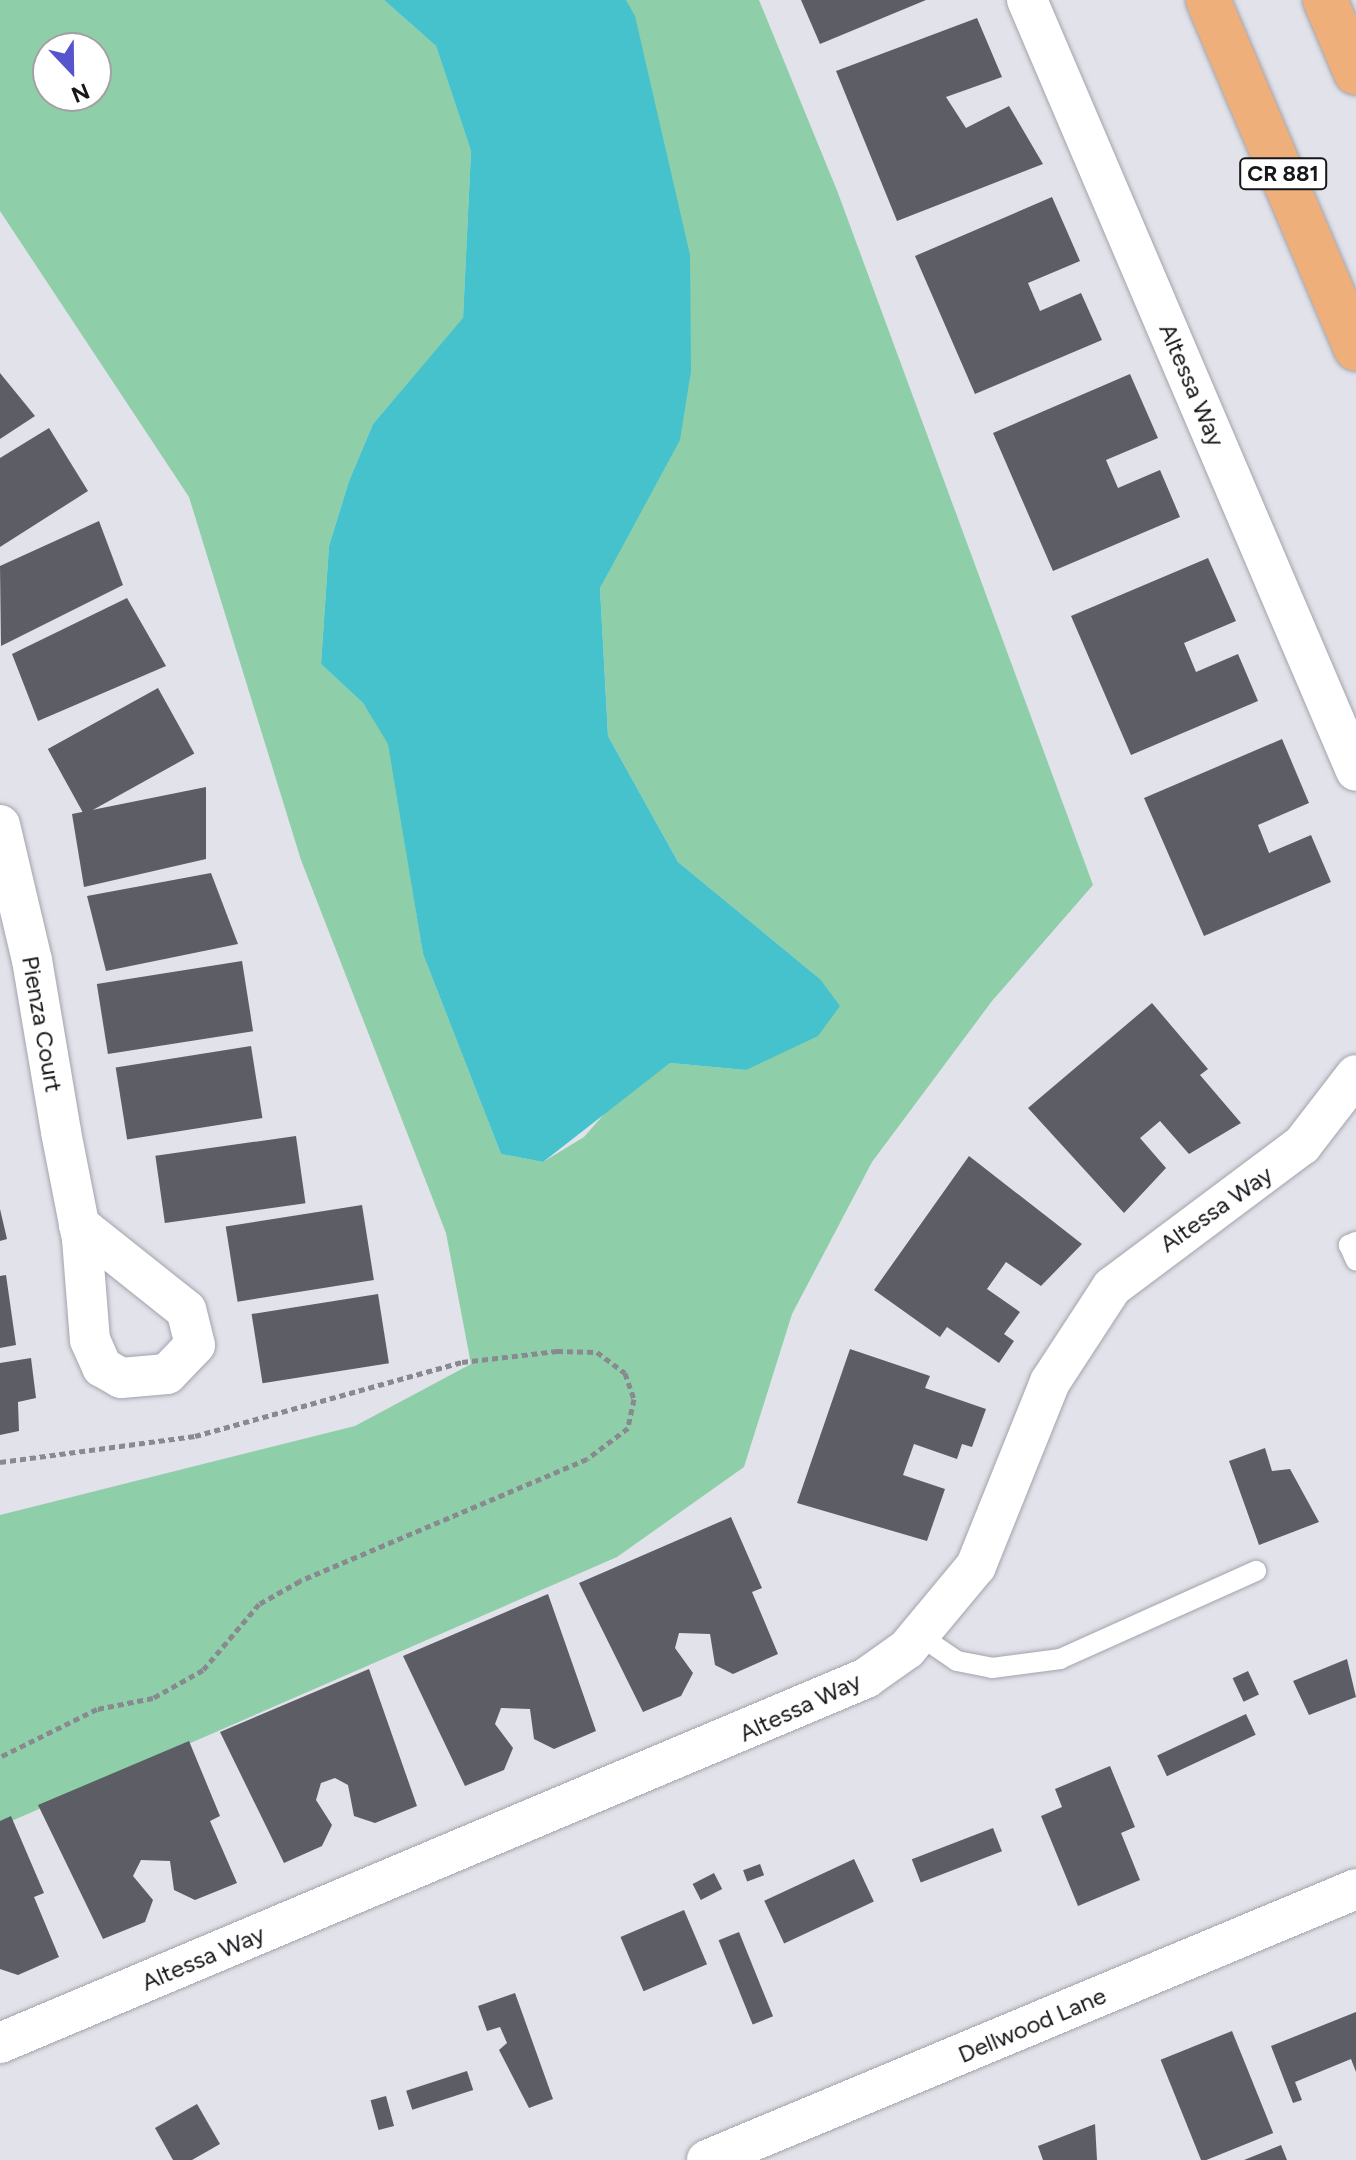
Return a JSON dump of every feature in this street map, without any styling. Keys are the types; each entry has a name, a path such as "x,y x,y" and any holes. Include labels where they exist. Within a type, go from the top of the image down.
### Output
{"main road":[{"name":"CR 881","path":"1208,0 1356,349"},
{"path":"1325,0 1356,73"}],"street":[{"name":"Altessa Way","path":"1027,0 1356,771"},
{"name":"Pienza Court","path":"0,825 79,1225"},
{"name":"Altessa Way","path":"0,2043 813,1705 866,1678 919,1635 976,1566 1050,1382 1112,1287 1302,1145 1356,1075"},
{"name":"Dellwood Lane","path":"707,2160 1356,1889"}],"lane":[{"path":"1356,1242 1349,1245 1356,1261"},
{"path":"919,1635 957,1661 992,1668 1060,1659 1256,1571"}],"path":[{"path":"0,1462 195,1436 462,1362 557,1351 597,1352 625,1373 634,1399 628,1428 587,1459 300,1581 259,1604 203,1670 153,1698 97,1709 0,1757"}],"green space":[{"path":"0,0 384,0 436,46 471,151 463,319 373,424 349,481 329,546 321,664 363,703 389,744 423,954 501,1154 543,1162 584,1137 613,1104 670,1063 746,1070 820,979 678,862 608,736 600,588 635,518 653,102 626,0 759,0 838,193 1093,885 992,1001 872,1162 792,1314 744,1467 617,1557 0,1826 0,1515 355,1426 471,1364 446,1233 301,860 189,497 0,211"}],"water":[{"path":"384,0 626,0 635,16 690,255 691,371 680,440 600,588 608,736 678,862 820,979 840,1006 818,1036 746,1070 670,1063 543,1162 501,1154 423,954 388,744 363,703 321,664 329,546 349,481 373,424 463,318 471,151 436,46"}],"building":[{"path":"801,0 926,0 820,44"},
{"path":"977,18 1002,77 946,97 966,128 1009,106 1043,164 897,221 836,71"},
{"path":"1052,197 1080,261 1028,283 1040,311 1081,293 1102,340 975,394 915,256"},
{"path":"0,373 35,416 0,439"},
{"path":"1130,374 1158,438 1106,460 1118,488 1160,470 1180,517 1053,571 993,433"},
{"path":"49,428 88,491 0,547 0,458"},
{"path":"99,521 123,585 1,646 0,566"},
{"path":"1208,558 1236,621 1184,643 1196,672 1238,654 1258,701 1131,755 1071,616"},
{"path":"127,598 166,666 38,721 12,654"},
{"path":"158,688 194,754 84,815 48,749"},
{"path":"1282,739 1309,803 1258,825 1269,853 1311,835 1331,882 1204,936 1144,798"},
{"path":"206,787 206,859 84,887 72,814"},
{"path":"211,873 238,944 106,971 87,896"},
{"path":"242,961 253,1031 108,1054 97,984"},
{"path":"1152,1003 1208,1069 1200,1075 1241,1123 1189,1154 1160,1121 1140,1138 1166,1168 1124,1213 1028,1108"},
{"path":"251,1046 262,1118 127,1140 116,1067"},
{"path":"296,1136 305,1203 165,1223 155,1156"},
{"path":"969,1156 1082,1244 1041,1286 1006,1262 987,1289 1020,1312 1004,1334 1014,1341 999,1363 947,1327 940,1337 874,1290"},
{"path":"362,1205 374,1280 238,1302 226,1227"},
{"path":"0,1209 7,1239 0,1241"},
{"path":"6,1275 16,1345 0,1348 0,1276"},
{"path":"378,1294 389,1363 263,1383 252,1314"},
{"path":"850,1349 930,1376 925,1388 986,1409 972,1447 962,1444 957,1459 914,1444 903,1475 945,1489 927,1541 797,1503"},
{"path":"31,1358 36,1398 18,1402 19,1431 0,1435 0,1363"},
{"path":"1265,1448 1272,1471 1290,1469 1319,1522 1259,1545 1229,1461"},
{"path":"731,1517 762,1588 752,1592 778,1654 733,1674 715,1665 710,1634 679,1633 675,1648 693,1673 681,1696 643,1712 579,1583"},
{"path":"548,1594 596,1731 554,1749 534,1739 530,1709 501,1708 495,1724 513,1748 504,1770 465,1786 403,1656"},
{"path":"1347,1659 1356,1697 1309,1715 1293,1681"},
{"path":"369,1669 417,1806 375,1823 354,1816 348,1785 335,1778 321,1783 316,1800 332,1825 322,1846 284,1863 220,1732"},
{"path":"1248,1671 1259,1695 1244,1702 1233,1678"},
{"path":"1246,1714 1256,1735 1167,1776 1157,1755"},
{"path":"189,1741 220,1816 210,1821 237,1883 195,1900 174,1890 170,1861 141,1860 133,1876 153,1900 145,1922 103,1939 38,1805"},
{"path":"1110,1766 1135,1827 1121,1833 1140,1880 1078,1906 1041,1816 1062,1807 1055,1789"},
{"path":"11,1816 44,1893 34,1897 59,1957 18,1975 0,1969 0,1821"},
{"path":"993,1828 1002,1851 921,1883 912,1859"},
{"path":"854,1859 874,1902 784,1943 764,1901"},
{"path":"760,1864 764,1875 747,1881 743,1870"},
{"path":"714,1873 722,1889 701,1900 693,1884"},
{"path":"684,1910 707,1964 644,1991 620,1937"},
{"path":"739,1932 773,2016 753,2025 719,1940"},
{"path":"515,1993 553,2099 529,2108 499,2050 507,2043 500,2027 487,2031 478,2006"},
{"path":"1356,2012 1356,2072 1351,2059 1295,2082 1302,2100 1293,2103 1271,2046"},
{"path":"1232,2031 1273,2133 1201,2160 1161,2060"},
{"path":"467,2071 473,2090 412,2110 406,2091"},
{"path":"386,2096 394,2126 379,2130 371,2100"},
{"path":"197,2104 220,2144 192,2160 173,2160 155,2128"},
{"path":"1095,2124 1097,2160 1043,2160 1038,2146"},
{"path":"1281,2145 1287,2160 1244,2160"}]}
